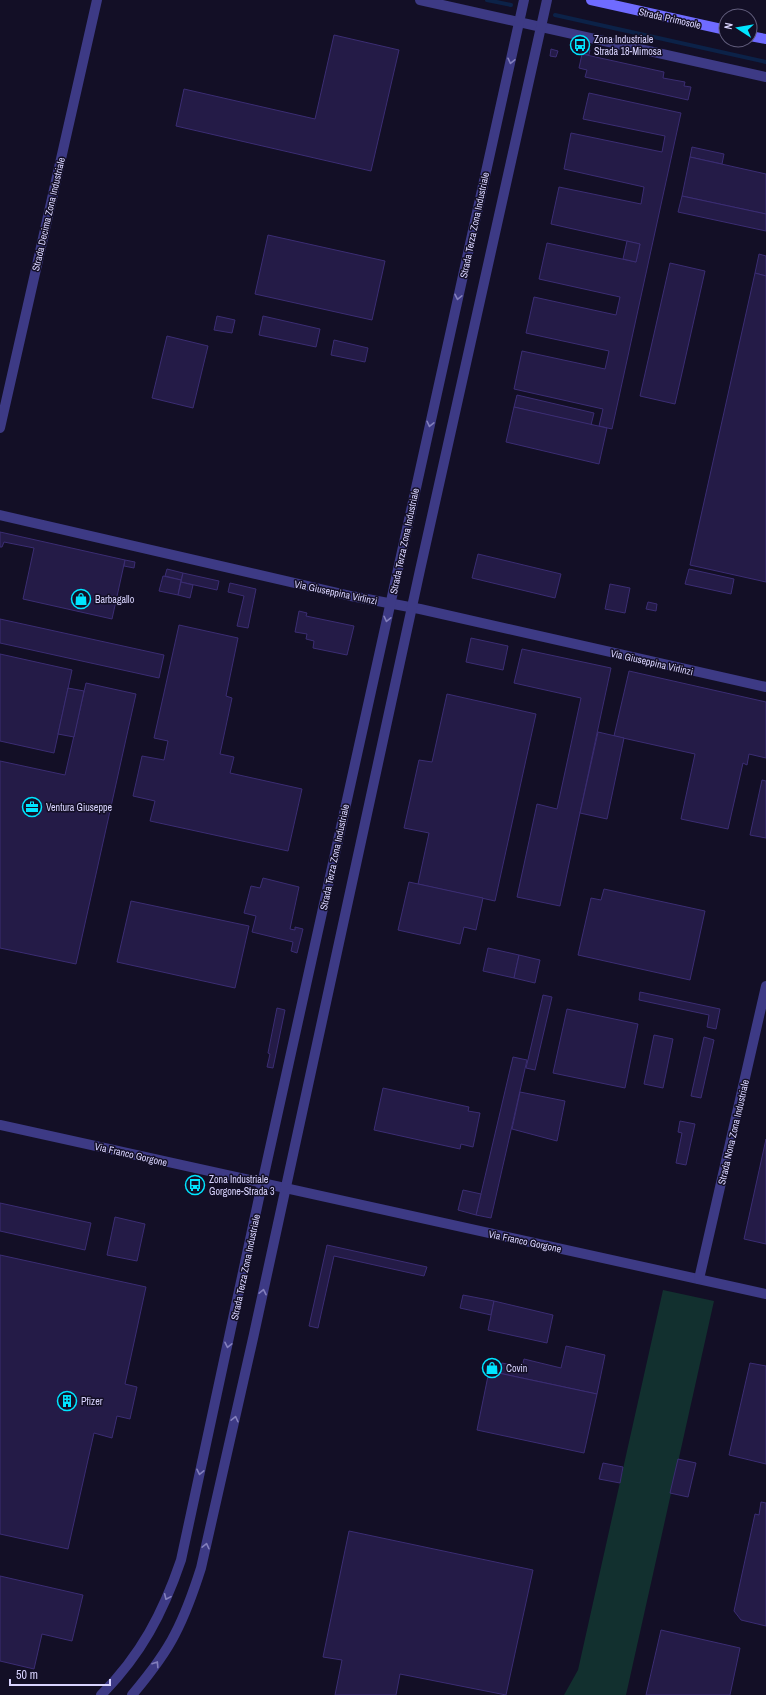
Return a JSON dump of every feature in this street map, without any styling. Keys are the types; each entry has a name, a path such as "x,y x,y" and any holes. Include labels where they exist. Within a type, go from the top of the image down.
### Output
{"main road":[{"name":"Strada Primosole","path":"591,0 718,28"}],"street":[{"name":"Strada Decima Zona Industriale","path":"0,428 97,0"},
{"path":"420,0 766,77"},
{"name":"Strada Terza Zona Industriale","path":"101,1695 134,1658 155,1624 170,1593 181,1560 262,1184 524,0"},
{"path":"132,1695 152,1670 175,1635 191,1601 202,1568 254,1334 284,1189 547,0"},
{"name":"Via Giuseppina Virlinzi","path":"0,515 766,687"},
{"name":"Strada Nona Zona Industriale","path":"699,1279 766,986"},
{"name":"Via Franco Gorgone","path":"0,1125 284,1189 766,1294"}],"green space":[{"path":"663,1290 714,1301 626,1695 564,1695 578,1670"}],"building":[{"path":"334,35 399,50 371,171 176,126 184,89 315,119"},
{"path":"583,48 590,50 589,55 582,54"},
{"path":"551,49 558,51 556,57 550,56"},
{"path":"582,54 664,72 663,78 685,82 684,86 691,87 688,100 585,77 587,70 579,68"},
{"path":"589,93 681,113 612,429 599,426 603,409 514,389 522,351 605,369 609,351 526,333 534,297 616,315 620,297 539,279 547,243 636,262 640,244 551,224 559,187 641,204 644,187 564,169 571,133 662,152 665,136 583,119"},
{"path":"692,147 724,154 722,164 690,157"},
{"path":"690,157 766,174 766,214 682,196"},
{"path":"682,196 766,214 766,231 678,212"},
{"path":"268,235 385,261 372,320 255,294"},
{"path":"627,241 640,244 636,262 623,259"},
{"path":"759,254 766,256 766,276 755,273"},
{"path":"670,263 705,271 675,404 640,396"},
{"path":"755,273 766,276 766,582 690,565"},
{"path":"217,316 235,320 232,333 214,330"},
{"path":"263,316 320,329 316,347 259,335"},
{"path":"167,336 208,346 193,408 152,398"},
{"path":"334,340 368,348 365,362 331,355"},
{"path":"517,395 594,413 591,425 514,407"},
{"path":"514,407 607,428 599,464 506,442"},
{"path":"0,532 125,560 112,619 23,599 34,548 4,542 2,547 0,547"},
{"path":"478,554 561,574 555,598 472,578"},
{"path":"125,560 135,562 134,568 124,566"},
{"path":"167,569 183,573 181,580 165,576"},
{"path":"689,569 734,579 731,594 685,584"},
{"path":"183,573 219,581 217,590 181,582"},
{"path":"163,576 181,580 178,595 159,591"},
{"path":"181,582 193,585 190,598 178,595"},
{"path":"230,583 256,589 248,628 237,626 244,596 228,592"},
{"path":"610,584 630,588 625,613 605,609"},
{"path":"648,602 657,604 656,611 646,609"},
{"path":"299,611 307,613 306,616 354,626 347,655 313,648 314,641 306,639 307,634 295,632"},
{"path":"0,619 164,655 159,678 0,643"},
{"path":"179,625 238,638 226,696 232,698 220,754 234,757 230,773 302,789 288,851 150,821 155,801 133,796 142,756 164,760 168,741 154,738"},
{"path":"471,638 508,646 503,670 466,662"},
{"path":"522,649 611,668 560,906 517,897 537,804 557,809 581,698 514,683"},
{"path":"0,654 72,670 54,753 0,741"},
{"path":"629,671 766,702 766,758 749,754 747,765 743,763 728,829 681,819 695,754 614,736"},
{"path":"86,683 136,694 76,964 0,948 0,761 65,775"},
{"path":"68,688 84,691 74,737 58,734"},
{"path":"447,694 536,714 495,901 418,884 429,833 404,828 419,760 432,762"},
{"path":"598,732 624,738 607,819 580,813"},
{"path":"762,780 766,781 766,838 750,835"},
{"path":"263,878 299,887 290,929 295,930 295,927 303,929 297,953 291,951 293,942 252,932 256,916 244,913 251,886 260,888"},
{"path":"409,882 483,898 476,930 464,927 460,944 398,930"},
{"path":"604,889 705,911 690,980 578,955 591,898 601,900"},
{"path":"131,901 249,926 235,988 117,962"},
{"path":"488,948 519,955 514,978 483,971"},
{"path":"519,955 540,960 535,983 514,978"},
{"path":"640,992 720,1009 716,1029 707,1027 709,1015 639,1000"},
{"path":"543,995 552,997 535,1070 526,1068"},
{"path":"277,1008 285,1010 273,1068 267,1067 270,1054 268,1053"},
{"path":"567,1009 638,1024 625,1088 553,1073"},
{"path":"654,1035 673,1039 663,1088 644,1084"},
{"path":"704,1037 714,1040 701,1098 691,1096"},
{"path":"513,1057 527,1060 491,1218 476,1215"},
{"path":"383,1088 469,1107 468,1111 480,1113 473,1147 461,1144 460,1149 374,1130"},
{"path":"520,1092 565,1101 557,1141 512,1129"},
{"path":"680,1121 695,1124 686,1165 676,1163 682,1133 678,1132"},
{"path":"766,1139 766,1244 744,1239"},
{"path":"463,1190 481,1194 476,1215 458,1210"},
{"path":"0,1203 91,1223 85,1250 0,1231"},
{"path":"115,1217 145,1224 137,1261 107,1255"},
{"path":"327,1245 427,1267 424,1276 334,1256 318,1328 309,1326"},
{"name":"Pfizer","path":"0,1255 146,1287 125,1384 137,1387 130,1419 117,1416 112,1438 94,1433 68,1549 0,1534"},
{"path":"463,1295 494,1301 491,1315 460,1308"},
{"path":"494,1301 553,1315 547,1343 488,1330"},
{"path":"566,1346 605,1355 597,1394 499,1373 502,1363 522,1367 524,1359 561,1368"},
{"path":"750,1363 766,1366 766,1464 729,1455"},
{"path":"489,1371 597,1394 584,1453 477,1430"},
{"path":"678,1459 696,1463 688,1497 670,1493"},
{"path":"603,1463 623,1467 620,1483 599,1479"},
{"path":"761,1502 766,1503 766,1626 741,1620 734,1611 755,1514 759,1515"},
{"path":"349,1531 533,1570 506,1695 400,1674 396,1695 335,1695 342,1660 323,1657"},
{"path":"0,1576 83,1595 72,1641 42,1634 34,1669 0,1661"},
{"path":"661,1630 740,1648 730,1695 646,1695"}],"waterway":[{"path":"487,0 511,5"},
{"path":"555,15 766,62"}],"place":[{"name":"Zona Industriale Strada 18-Mimosa","path":"580,45"},
{"name":"Barbagallo","path":"81,599"},
{"name":"Ventura Giuseppe","path":"32,807"},
{"name":"Zona Industriale Gorgone-Strada 3","path":"195,1185"},
{"name":"Covin","path":"492,1368"},
{"name":"Pfizer","path":"67,1401"}]}
